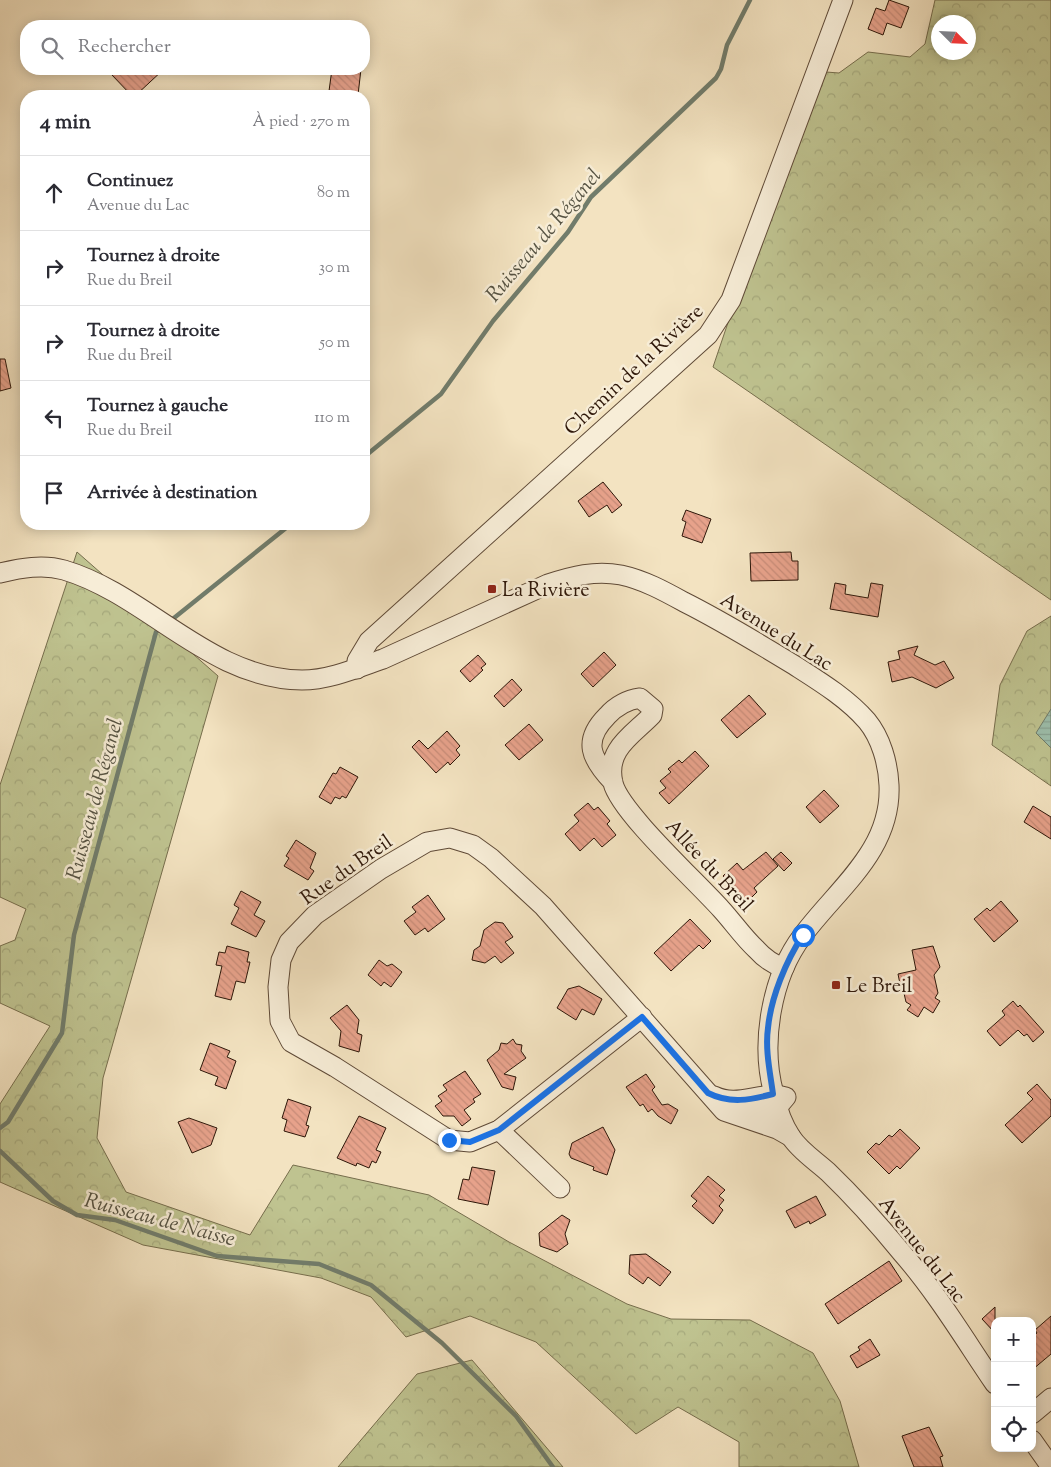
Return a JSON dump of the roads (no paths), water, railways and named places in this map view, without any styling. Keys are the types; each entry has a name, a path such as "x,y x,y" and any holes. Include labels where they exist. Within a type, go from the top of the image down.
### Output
{"street":[{"name":"Chemin de la Rivière","path":"357,668 357,661 369,641 708,335 731,300 843,0"},
{"name":"Avenue du Lac","path":"0,573 20,568 62,569 97,584 201,648 240,667 266,675 304,680 321,678 357,668 548,584 572,576 606,573 638,580 657,588 751,638 814,678 861,715 876,734 886,764 889,802 884,824 864,864 803,935 784,968 768,1028 768,1060 790,1137 827,1171 904,1255 933,1293 991,1378"},
{"name":"Allée du Breil","path":"613,782 623,804 722,909 755,949 769,961 784,968"},
{"name":"Rue du Breil","path":"642,1017 499,1130 470,1142 449,1140 335,1067 291,1042 280,1021 278,987 281,960 289,942 315,915 381,869 427,842 450,838 473,845 491,858 543,906 642,1017 724,1111 790,1137"},
{"path":"708,1093 721,1099 736,1101 779,1099"},
{"name":"Avenue du Lac","path":"779,1099 794,1117 827,1171"},
{"path":"734,1114 769,1111 779,1099"},
{"path":"499,1130 560,1188"},
{"path":"1036,1411 1051,1398"},
{"path":"1036,1446 1051,1467"}],"waterway":[{"name":"Ruisseau de Réganel","path":"370,452 441,394 493,321 568,232 591,197 716,78 721,69 727,45 750,0"},
{"name":"Ruisseau de Réganel","path":"169,622 284,530"},
{"name":"Ruisseau de Réganel","path":"0,1128 8,1122 62,1033 74,935 156,632 161,628"},
{"name":"Ruisseau de Naisse","path":"0,1151 53,1201 77,1215 115,1220 217,1256 319,1264 371,1285 442,1343 516,1416 553,1467"}],"place":[{"name":"La Rivière","path":"492,589"},
{"name":"Le Breil","path":"836,985"}]}
